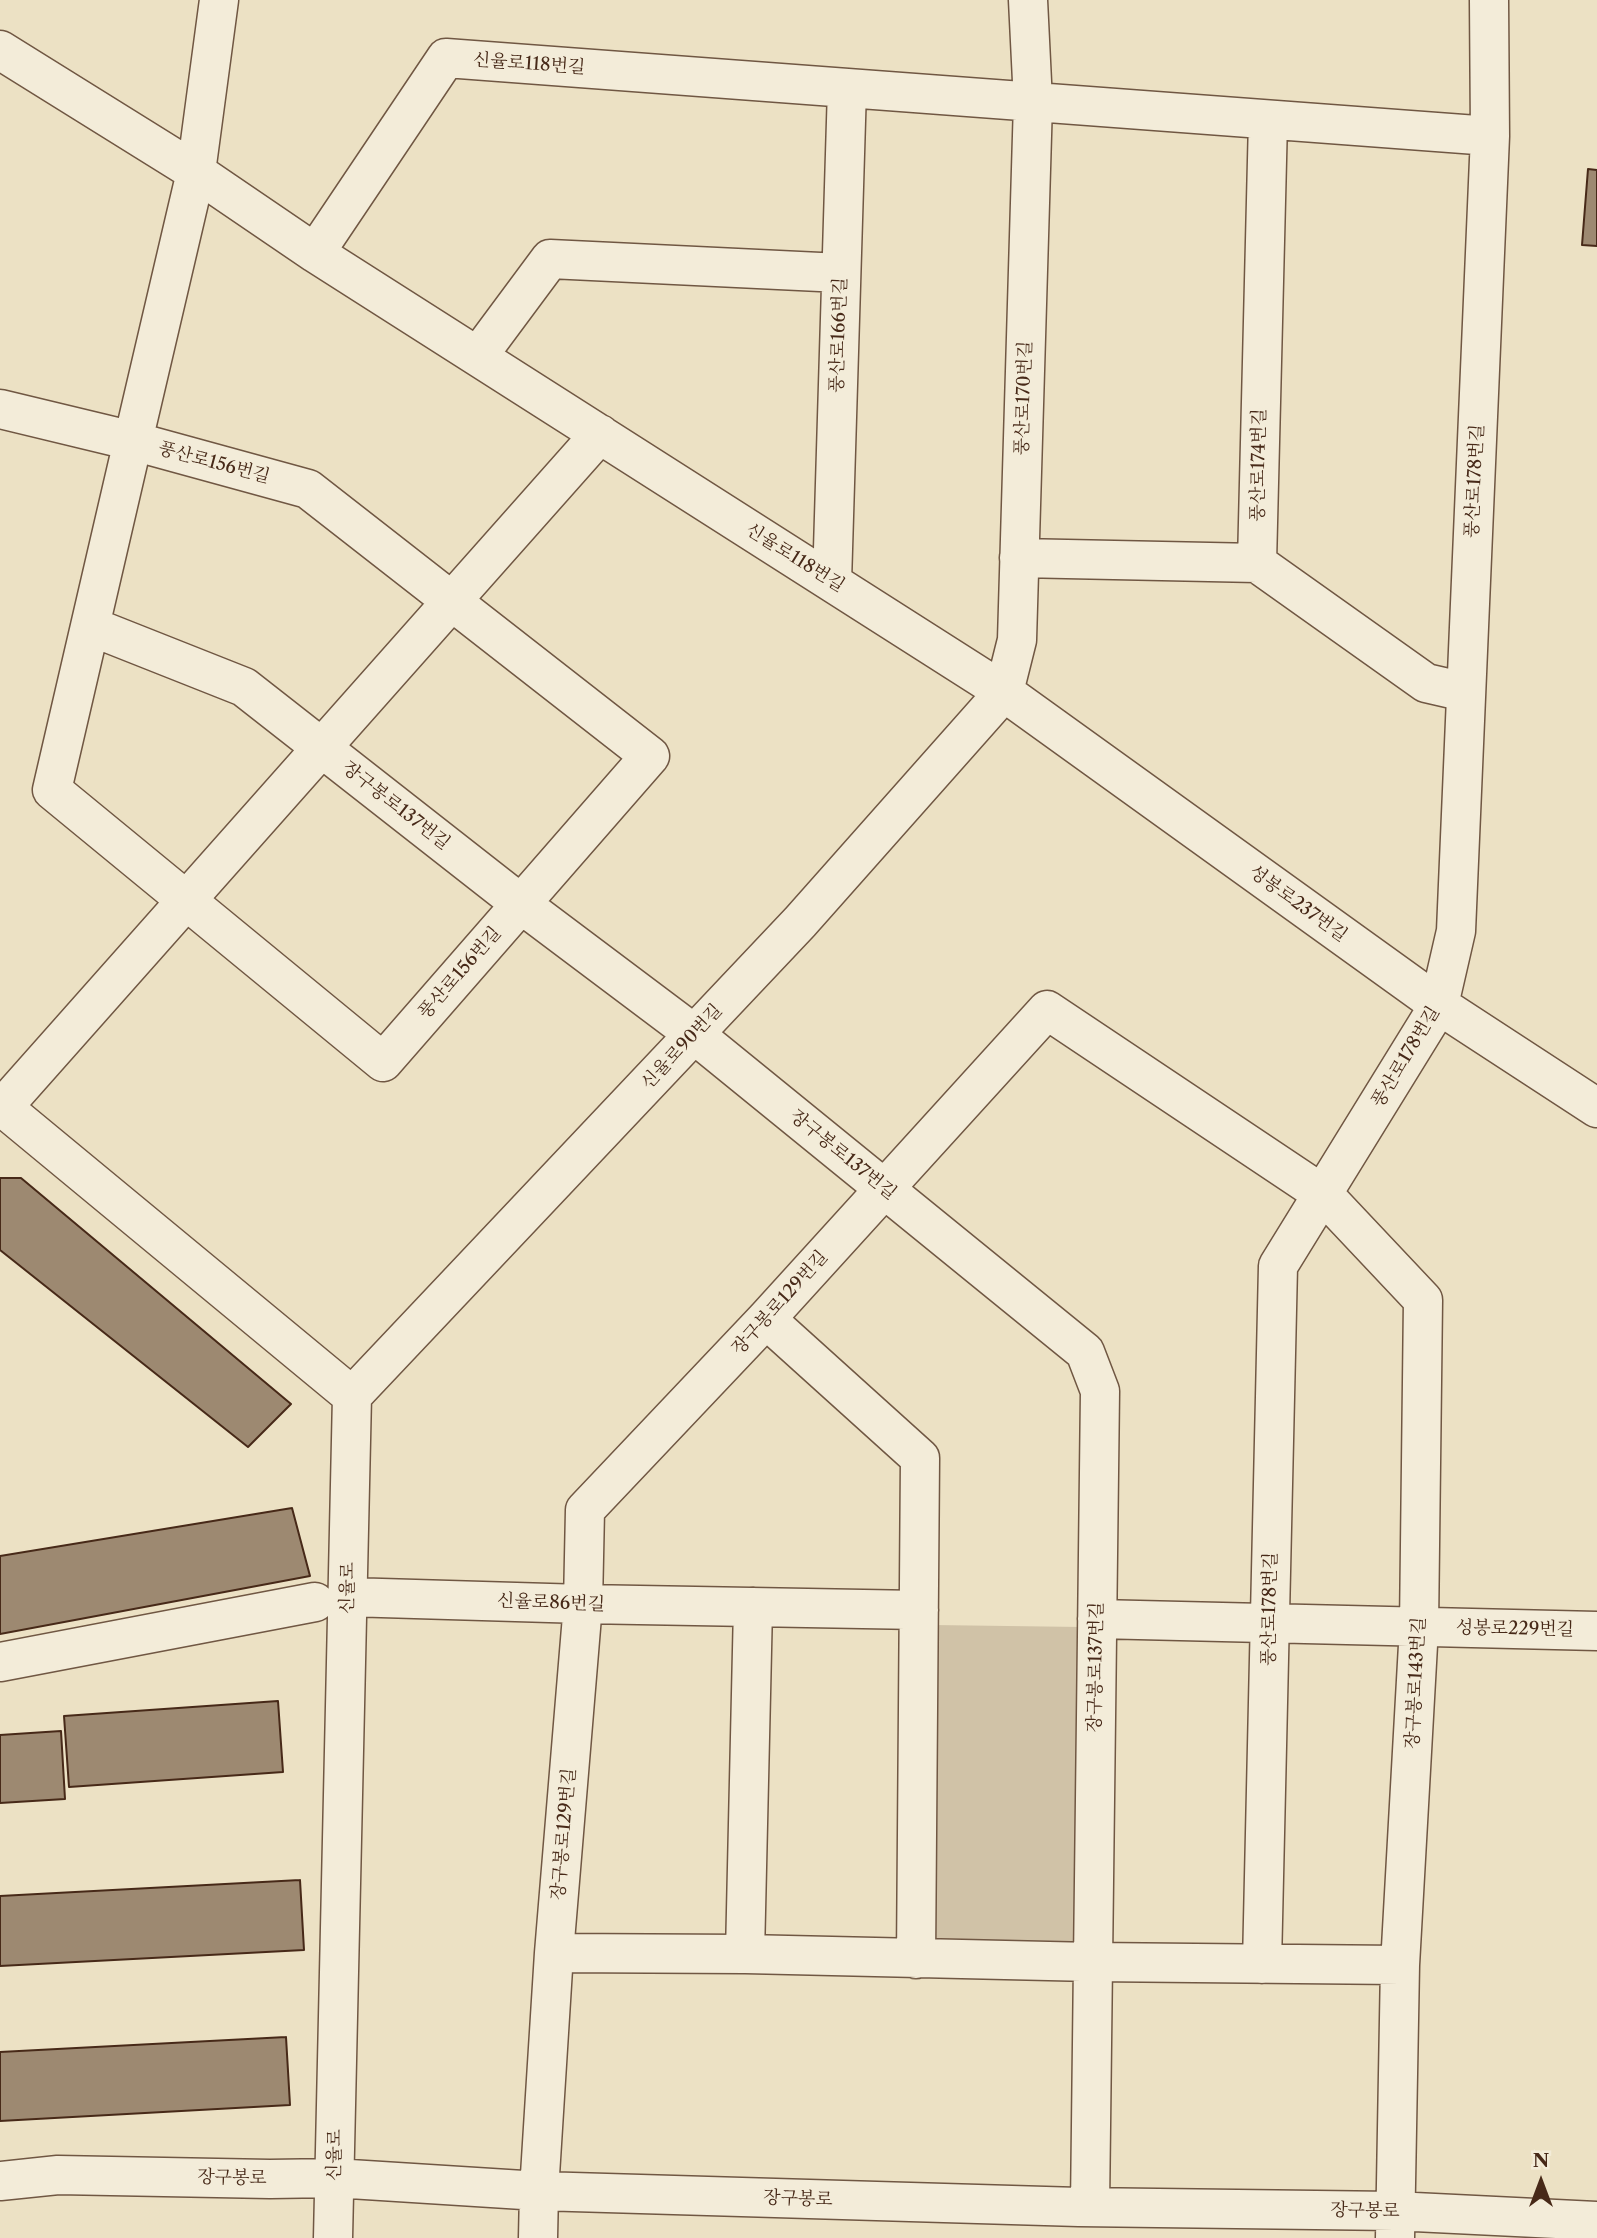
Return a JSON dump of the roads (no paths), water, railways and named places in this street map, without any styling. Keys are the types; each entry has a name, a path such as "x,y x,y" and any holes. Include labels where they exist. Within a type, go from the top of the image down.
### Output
{"street":[{"name":"풍산로156번길","path":"133,441 308,489 650,756 383,1062 52,790 133,441 196,172 219,0"},
{"name":"풍산로170번길","path":"1004,692 1017,640 1020,558 1032,102 1028,0"},
{"name":"풍산로178번길","path":"1262,1964 1278,1266 1439,1005 1456,931 1490,136 1489,0"},
{"name":"신율로118번길","path":"0,50 196,172 315,253 1004,692"},
{"name":"신율로118번길","path":"315,253 446,58 847,88"},
{"path":"847,88 1490,136"},
{"name":"풍산로166번길","path":"832,582 847,88"},
{"name":"풍산로174번길","path":"1257,563 1268,120"},
{"path":"478,356 550,259 841,273"},
{"path":"0,409 133,441"},
{"path":"352,1396 1,1106 600,434"},
{"path":"1020,558 1257,563 1426,683 1465,692"},
{"name":"장구봉로137번길","path":"90,626 244,687 521,904 694,1034 1085,1352 1100,1391 1092,1962 1082,2217"},
{"name":"성봉로237번길","path":"1004,692 1439,1005 1597,1108"},
{"name":"신율로90번길","path":"352,1396 800,922 1004,692"},
{"name":"장구봉로129번길","path":"538,2238 554,1953 583,1604 585,1510 766,1319 1046,1010 1324,1195"},
{"name":"장구봉로143번길","path":"1324,1195 1423,1300 1419,1627 1400,1965 1395,2224"},
{"path":"766,1319 920,1458 916,1959"},
{"name":"신율로","path":"333,2238 332,1599 352,1396"},
{"name":"신율로86번길","path":"0,1662 332,1599 919,1610"},
{"path":"745,1954 754,1607"},
{"name":"성봉로229번길","path":"1097,1619 1597,1631"},
{"path":"554,1953 1400,1965"},
{"name":"장구봉로","path":"0,2181 58,2175 334,2178 539,2192 1082,2217 1395,2224 1597,2221"}]}
